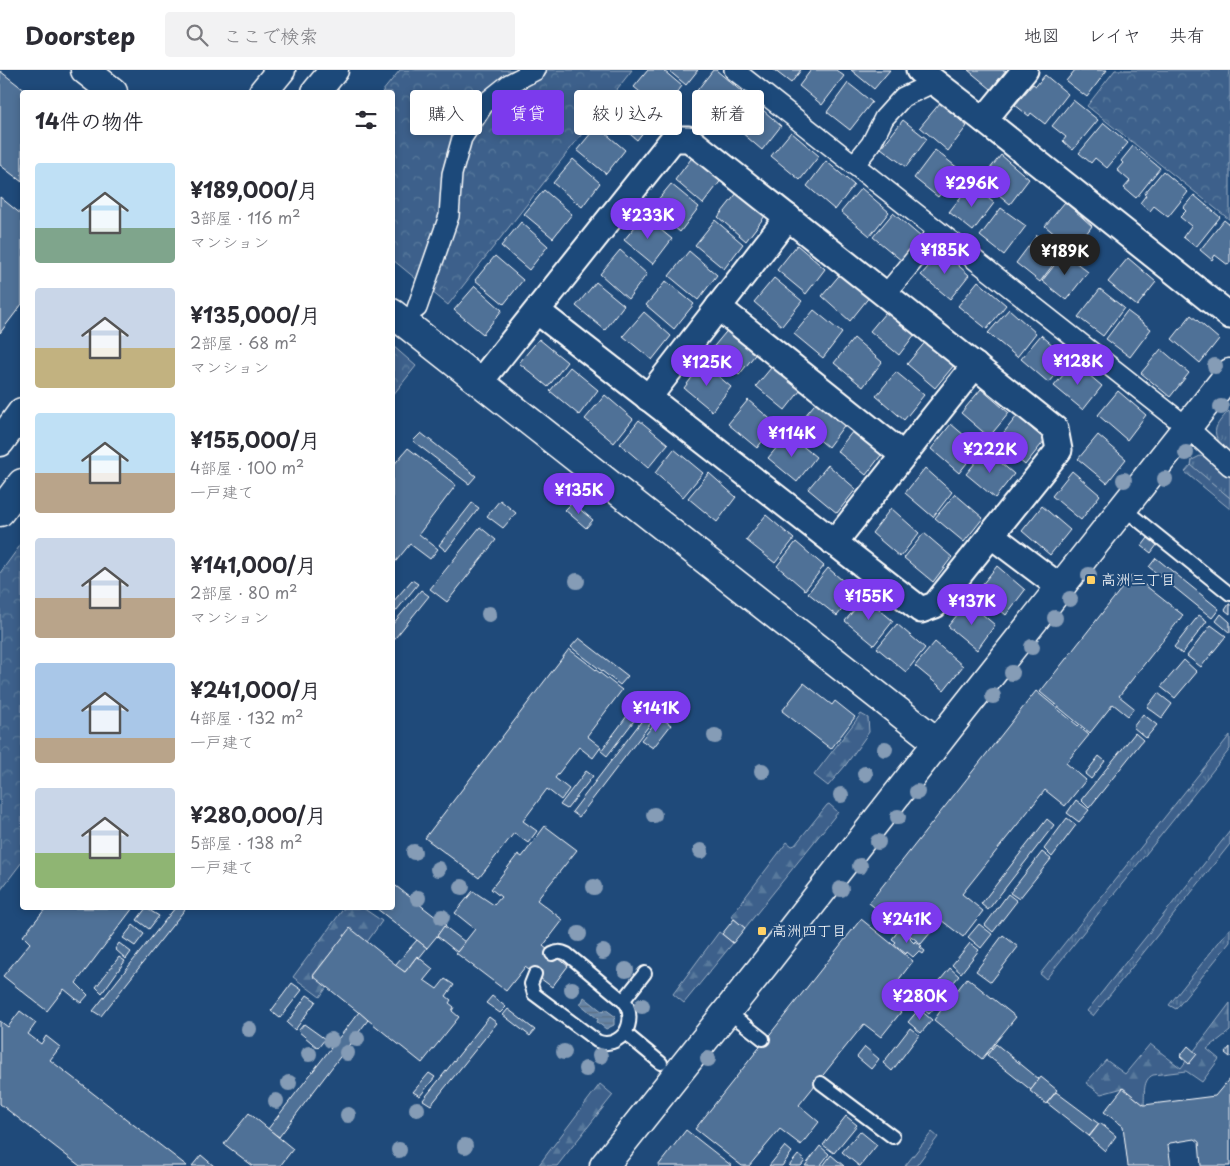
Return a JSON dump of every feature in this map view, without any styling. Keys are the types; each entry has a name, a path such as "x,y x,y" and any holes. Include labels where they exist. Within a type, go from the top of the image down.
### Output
{"street":[{"path":"85,70 110,90"},
{"path":"265,90 281,70"},
{"path":"318,90 334,70"},
{"path":"536,70 509,84 484,104 462,138 452,174 449,216 405,311 480,382 937,742"},
{"path":"734,70 1187,427 1230,466"},
{"path":"984,120 1025,70"},
{"path":"854,164 871,144 884,118 903,97 927,76 1230,316"},
{"path":"480,382 673,140 689,139 1055,429 1058,450 936,605 921,610 537,311"},
{"path":"648,398 788,217"},
{"path":"886,294 938,231"},
{"path":"718,306 903,455"},
{"path":"834,543 974,365"},
{"path":"604,1166 1230,373"},
{"path":"0,442 20,415"},
{"path":"0,512 20,486"},
{"path":"991,535 1060,587"}],"lane":[{"path":"1123,508 1230,594"},
{"path":"535,974 531,984 534,994 597,1041 603,1044 613,1042 625,1034 629,1027 630,1015 626,1003 567,954 557,952 552,954"},
{"path":"623,1001 644,973"},
{"path":"727,1011 763,1039"},
{"path":"625,1034 661,1063"},
{"path":"821,1082 893,1137"}],"green space":[{"path":"400,70 632,70 616,90 574,90 574,135 581,135 448,305 395,262 395,90 384,90"},
{"path":"1115,70 1230,70 1230,220 1087,106"},
{"path":"395,348 416,366 395,392"},
{"path":"1229,411 1230,453 1219,442 1215,432 1218,423"},
{"path":"1200,456 1220,466 1230,476 1230,498 1191,466 1192,460"},
{"path":"1191,465 1230,498 1230,509 1185,472"},
{"path":"20,546 20,865 0,891 0,573"},
{"path":"861,714 868,718 869,732 828,786 814,775"},
{"path":"1230,735 1230,749 1046,979 1040,974"},
{"path":"829,804 838,812 745,928 731,916 787,842 792,846 795,845"},
{"path":"1230,831 1230,844 1093,1016 1087,1011"},
{"path":"343,910 366,910 382,921 367,942 350,929 313,975 327,987 320,997 293,977"},
{"path":"1230,928 1230,942 1176,1009 1169,1005"},
{"path":"719,932 733,943 684,1003 673,994"},
{"path":"1230,1003 1230,1031 1207,1049 1219,1059 1202,1082 1186,1071 1153,1075 1147,1080 1144,1092 1144,1105 1123,1088 1101,1094 1086,1083 1106,1060 1125,1074 1150,1044 1181,1068"},
{"path":"600,1084 613,1095 557,1166 538,1166"},
{"path":"932,1132 938,1137 916,1166 905,1166"}],"shaded area":[{"path":"584,997 603,1012 605,1009 616,1017 614,1025 606,1029 597,1022 598,1019 579,1003 582,1002"}],"building":[{"path":"648,70 663,70 682,86 679,90 638,90 634,87"},
{"path":"668,70 698,70 686,85"},
{"path":"713,70 716,70 740,90 697,90"},
{"path":"774,70 801,70 791,83"},
{"path":"811,70 836,70 844,76 822,105 799,86"},
{"path":"851,70 890,70 874,89"},
{"path":"968,70 1006,70 991,89"},
{"path":"1075,70 1107,70 1087,97 1066,81"},
{"path":"0,71 24,90 20,90 20,180 0,165"},
{"path":"1045,75 1068,94 1045,124 1031,113 1029,116 1015,105 1033,84 1036,86"},
{"path":"848,83 872,102 850,130 827,112"},
{"path":"1073,100 1098,120 1073,150 1063,141 1066,137 1052,126"},
{"path":"940,103 967,126 948,151 920,127"},
{"path":"764,111 781,126 762,150 744,135 764,135"},
{"path":"903,120 927,139 906,167 881,148"},
{"path":"1104,123 1128,143 1107,168 1095,158 1091,163 1079,153"},
{"path":"791,132 819,156 800,180 771,156"},
{"path":"590,135 608,135 625,150 606,174 577,150"},
{"path":"631,135 641,135 637,140"},
{"path":"1133,146 1160,168 1136,198 1124,188 1130,181 1117,170 1123,163 1121,161"},
{"path":"935,150 959,169 938,197 914,178"},
{"path":"694,155 722,179 703,204 675,180"},
{"path":"1001,155 1029,179 1010,204 981,180"},
{"path":"573,159 600,183 582,207 553,183"},
{"path":"826,161 854,185 835,210 807,186"},
{"path":"1163,171 1188,192 1168,217 1154,206 1150,211 1140,203 1146,195 1144,194"},
{"path":"671,184 699,207 680,232 651,208"},
{"path":"971,184 994,203 973,231 949,212"},
{"path":"861,188 889,212 870,236 841,212"},
{"path":"544,190 572,214 553,238 524,214"},
{"path":"737,193 765,216 746,241 718,217"},
{"path":"1194,195 1220,217 1196,247 1183,237 1191,226 1180,217 1186,211 1183,208"},
{"path":"0,197 20,213 20,307 0,333"},
{"path":"1065,202 1092,226 1074,250 1045,226"},
{"path":"1001,208 1026,226 1004,255 980,236"},
{"path":"893,213 921,237 902,261 873,237"},
{"path":"644,216 672,239 653,264 624,240"},
{"path":"715,220 743,244 724,269 695,245"},
{"path":"1224,220 1230,225 1230,262 1228,265 1215,255 1212,260 1200,250"},
{"path":"521,222 548,246 529,270 501,246"},
{"path":"1037,235 1061,254 1040,282 1016,263"},
{"path":"797,245 825,269 806,294 777,270"},
{"path":"620,250 647,274 628,299 600,274"},
{"path":"689,251 717,275 698,300 669,276"},
{"path":"942,251 969,275 950,299 921,275"},
{"path":"1064,253 1088,272 1066,300 1042,281"},
{"path":"495,256 523,280 504,304 475,280"},
{"path":"1128,258 1156,282 1137,306 1108,282"},
{"path":"842,272 870,296 850,321 822,296"},
{"path":"774,278 802,301 782,326 754,302"},
{"path":"666,281 694,304 674,329 646,305"},
{"path":"978,281 1006,305 987,329 958,306"},
{"path":"596,282 624,305 605,330 576,306"},
{"path":"475,286 502,310 483,334 454,310"},
{"path":"1100,289 1124,308 1103,336 1078,317"},
{"path":"890,307 918,330 899,355 870,331"},
{"path":"1009,309 1036,333 1017,357 988,333"},
{"path":"814,310 842,333 823,358 794,334"},
{"path":"1127,311 1151,329 1130,357 1106,339"},
{"path":"644,312 671,336 652,360 623,336"},
{"path":"1191,315 1219,339 1200,363 1172,339"},
{"path":"730,327 758,351 739,375 710,351"},
{"path":"1041,335 1069,359 1049,383 1021,359"},
{"path":"854,338 882,362 863,387 834,363"},
{"path":"539,339 567,362 548,387 519,363"},
{"path":"927,340 955,364 935,388 907,364"},
{"path":"1161,349 1189,373 1170,397 1141,373"},
{"path":"776,362 804,386 785,410 756,386"},
{"path":"1074,362 1102,386 1083,410 1054,386"},
{"path":"703,363 731,387 712,411 684,388"},
{"path":"570,367 598,390 579,415 550,391"},
{"path":"896,372 924,395 904,420 876,396"},
{"path":"981,389 1009,413 989,437 961,413"},
{"path":"1118,391 1146,415 1127,440 1098,415"},
{"path":"605,395 633,419 614,443 585,419"},
{"path":"819,399 846,423 828,447 799,423"},
{"path":"748,400 776,424 757,448 728,424"},
{"path":"1017,416 1045,440 1025,465 997,441"},
{"path":"639,420 668,444 648,468 620,444"},
{"path":"951,424 979,448 959,473 931,449"},
{"path":"857,426 885,450 866,475 837,451"},
{"path":"421,433 476,476 469,484 413,441"},
{"path":"788,434 816,457 797,482 768,458"},
{"path":"1098,435 1126,459 1107,483 1078,459"},
{"path":"408,448 456,485 419,534 438,549 430,559 410,544 395,562 395,463"},
{"path":"674,449 703,473 683,497 655,473"},
{"path":"986,450 1014,474 995,498 966,474"},
{"path":"828,465 856,489 837,513 808,489"},
{"path":"925,468 952,492 933,517 905,493"},
{"path":"1072,471 1100,495 1081,520 1052,496"},
{"path":"709,473 736,497 717,522 688,498"},
{"path":"955,494 983,518 964,542 935,518"},
{"path":"500,500 516,513 503,528 487,516"},
{"path":"472,503 479,508 446,551 439,545"},
{"path":"572,503 593,520 586,528 565,510"},
{"path":"1042,506 1070,530 1050,555 1022,531"},
{"path":"891,508 919,533 900,557 872,533"},
{"path":"766,515 794,539 775,563 746,540"},
{"path":"480,527 496,540 447,602 430,589"},
{"path":"924,533 952,557 933,582 904,558"},
{"path":"1148,538 1157,545 1151,553 1142,546"},
{"path":"796,542 824,566 805,590 777,566"},
{"path":"1156,558 1219,609 1212,618 1149,567"},
{"path":"997,566 1025,590 1006,615 977,591"},
{"path":"828,568 856,592 837,616 808,593"},
{"path":"1132,575 1183,615 1119,696 1134,708 1128,716 1113,704 1090,733 1040,692"},
{"path":"412,580 418,584 395,612 395,600"},
{"path":"421,590 429,596 395,638 395,621"},
{"path":"865,597 893,621 874,645 845,621"},
{"path":"968,602 995,625 977,650 948,626"},
{"path":"1230,604 1230,614 1225,610"},
{"path":"1221,614 1230,622 1230,633 1216,621"},
{"path":"1199,615 1207,621 1182,654 1174,647"},
{"path":"897,624 925,648 906,672 877,648"},
{"path":"1211,625 1226,636 1201,667 1187,656"},
{"path":"579,638 628,676 620,685 571,647"},
{"path":"935,642 963,666 944,690 915,666"},
{"path":"569,649 622,690 587,736 601,747 593,758 579,747 555,778 569,789 561,800 547,789 523,821 537,831 528,843 514,833 479,878 425,838"},
{"path":"1184,660 1197,672 1175,698 1161,687"},
{"path":"804,683 832,705 835,701 855,717 831,749 782,711"},
{"path":"1036,691 1089,735 1066,763 1086,780 1065,806 1045,790 962,894 983,911 963,937 941,920 921,944 869,903"},
{"path":"1158,693 1172,704 1162,718 1147,707"},
{"path":"636,704 643,709 607,756 601,751"},
{"path":"647,714 654,719 579,817 572,812"},
{"path":"1143,714 1157,725 1146,738 1133,727"},
{"path":"660,717 671,725 653,748 641,740"},
{"path":"1135,733 1143,740 1089,808 1081,800"},
{"path":"1099,756 1105,761 1091,779 1085,774"},
{"path":"586,771 593,776 567,809 560,805"},
{"path":"1076,800 1089,810 1079,822 1067,813"},
{"path":"1067,818 1076,825 1052,857 1044,849"},
{"path":"1047,819 1054,825 988,910 981,904"},
{"path":"545,826 577,850 537,900 563,920 543,946 568,966 552,987 525,967 506,991 456,953 475,929 455,913 473,891 494,905 501,897 491,889 518,854 522,857"},
{"path":"1042,852 1051,859 1019,899 1010,893"},
{"path":"395,885 446,925 427,948 379,910 395,910"},
{"path":"1008,894 1017,901 993,932 985,925"},
{"path":"44,910 131,910 76,983 88,995 81,1003 64,989 47,1011 3,976 30,943 23,936"},
{"path":"144,910 149,910 159,916 149,929 137,920"},
{"path":"173,910 184,910 101,1016 93,1011"},
{"path":"734,919 745,928 733,943 722,934"},
{"path":"861,919 913,961 884,999 901,1012 881,1037 864,1024 799,1105 819,1122 801,1145 780,1129 749,1166 742,1166 695,1129"},
{"path":"979,924 992,934 981,948 968,937"},
{"path":"133,925 144,934 135,946 123,938"},
{"path":"444,926 465,942 457,952 437,936"},
{"path":"350,928 405,972 417,956 433,969 424,980 437,989 445,979 454,985 446,996 451,1000 449,1003 454,1007 452,1011 459,1017 422,1063 313,976"},
{"path":"899,930 905,933 905,936 907,934 914,943 915,941 922,946 920,947 925,951 923,954 919,951 913,957 894,944 896,942 892,939"},
{"path":"1003,935 1018,947 991,982 976,971"},
{"path":"417,940 427,948 419,958 417,956 405,972 395,965"},
{"path":"119,943 131,952 126,959 115,949"},
{"path":"970,943 979,950 961,973 952,965"},
{"path":"119,957 125,961 102,993 96,987"},
{"path":"950,968 959,976 949,988 955,993 967,978 1016,1017 982,1059 934,1020 944,1006 939,1002 929,1014 919,1006"},
{"path":"292,983 302,990 280,1018 271,1011"},
{"path":"307,995 316,1001 295,1030 287,1023"},
{"path":"492,996 506,1007 500,1013 486,1003"},
{"path":"508,1009 535,1030 530,1036 503,1015"},
{"path":"919,1009 932,1020 921,1033 908,1022"},
{"path":"20,1011 36,1023 28,1034 41,1044 46,1036 60,1047 50,1060 187,1166 80,1166 0,1104 0,1021 8,1027"},
{"path":"359,1012 368,1020 279,1137 268,1129"},
{"path":"489,1017 497,1023 431,1105 423,1100"},
{"path":"304,1024 325,1039 318,1048 298,1031"},
{"path":"910,1028 919,1035 892,1071 883,1063"},
{"path":"996,1044 1039,1079 1031,1090 987,1055"},
{"path":"1188,1046 1197,1054 1189,1064 1180,1056"},
{"path":"865,1047 879,1059 871,1069 857,1057"},
{"path":"1230,1047 1230,1057 1225,1053"},
{"path":"429,1073 435,1077 420,1096 413,1092"},
{"path":"1041,1077 1057,1090 1046,1104 1030,1091"},
{"path":"1230,1078 1230,1166 1201,1166 1199,1142 1195,1139 1170,1143 1168,1145 1171,1166 1128,1166 1123,1126 1104,1112 1123,1088 1144,1105 1215,1096"},
{"path":"1056,1092 1099,1124 1089,1136 1047,1103"},
{"path":"249,1113 293,1149 280,1166 253,1166 224,1144"},
{"path":"846,1116 857,1125 834,1153 823,1145"},
{"path":"1100,1123 1116,1136 1105,1151 1089,1137"},
{"path":"686,1130 732,1166 658,1166"},
{"path":"860,1131 877,1145 859,1166 842,1152"},
{"path":"785,1146 792,1152 782,1166 769,1166"},
{"path":"820,1146 829,1154 820,1166 805,1166"},
{"path":"201,1155 214,1166 192,1166"},
{"path":"798,1155 805,1161 801,1166 789,1166"},
{"path":"831,1155 844,1166 823,1166"}],"place":[{"name":"高洲三丁目","path":"1091,580"},
{"name":"高洲四丁目","path":"762,931"}]}
